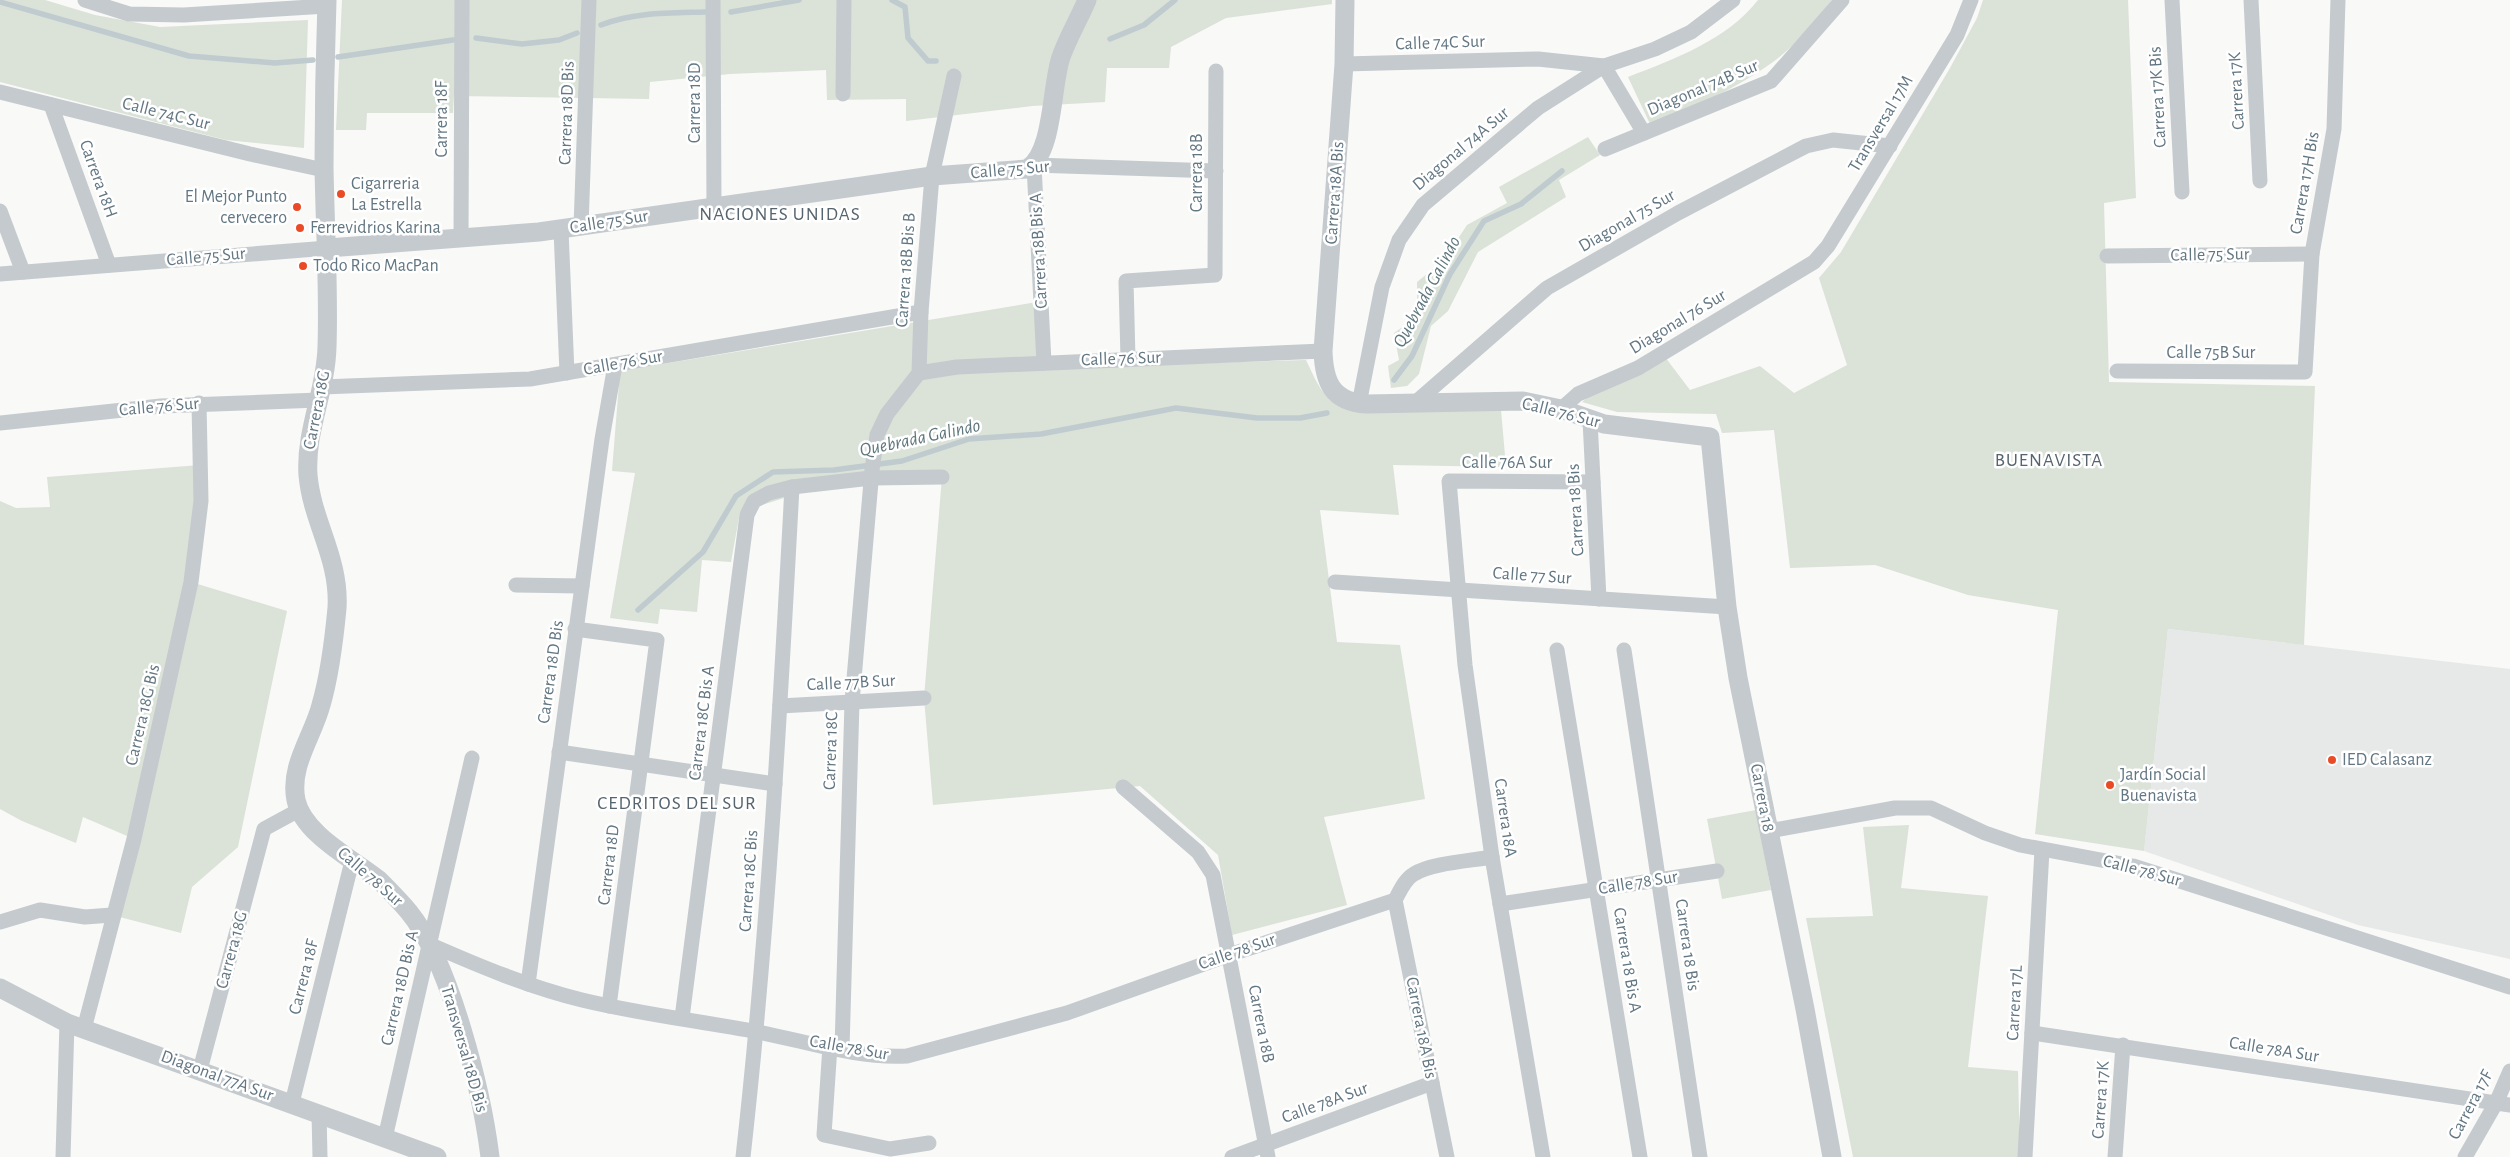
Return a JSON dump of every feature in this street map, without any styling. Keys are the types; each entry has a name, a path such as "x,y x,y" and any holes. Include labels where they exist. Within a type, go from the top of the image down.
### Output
{"street":[{"path":"85,0 129,14 184,15 327,3"},
{"name":"Carrera 18F","path":"461,238 462,0"},
{"name":"Carrera 18D Bis","path":"580,227 589,0"},
{"name":"Carrera 18D","path":"713,0 714,206"},
{"path":"843,94 844,0"},
{"name":"Carrera 18B Bis A","path":"1044,363 1034,165 1047,136 1054,81 1062,55 1087,0"},
{"name":"Carrera 18A Bis","path":"1329,384 1325,373 1323,351 1344,64 1345,0"},
{"name":"Diagonal 74A Sur","path":"1359,404 1382,287 1399,240 1423,205 1538,108 1604,66 1655,49 1691,32 1733,0"},
{"name":"Diagonal 74B Sur","path":"1605,149 1771,81 1842,0"},
{"name":"Transversal 17M","path":"1814,262 1828,246 1957,35 1971,0"},
{"name":"Carrera 17K Bis","path":"2172,0 2182,192"},
{"name":"Carrera 17K","path":"2251,0 2260,181"},
{"name":"Carrera 17H Bis","path":"2305,372 2312,254 2334,129 2338,0"},
{"name":"Carrera 18G","path":"200,1070 264,829 299,810 296,801 295,776 323,701 330,667 337,606 335,567 313,504 308,475 310,436 327,358 328,248 324,170 327,3"},
{"name":"Calle 74C Sur","path":"1344,64 1538,59 1604,66"},
{"path":"1604,66 1644,133"},
{"name":"Carrera 18B","path":"1128,359 1126,281 1215,275 1216,71"},
{"name":"Carrera 18B Bis B","path":"919,373 921,312 932,176 954,76"},
{"name":"Calle 74C Sur","path":"0,92 324,170"},
{"name":"Carrera 18H","path":"51,105 109,265"},
{"name":"Diagonal 75 Sur","path":"1415,403 1547,288 1678,213 1806,146 1833,140 1890,146"},
{"name":"Calle 75 Sur","path":"0,274 560,230 714,206 932,176 1018,171 1034,165 1216,171"},
{"path":"0,211 23,272"},
{"path":"560,230 567,373"},
{"name":"Calle 75 Sur","path":"2107,256 2312,254"},
{"name":"Diagonal 76 Sur","path":"1561,409 1578,394 1638,368 1814,262"},
{"name":"Calle 76 Sur","path":"0,423 320,393 530,379 921,312"},
{"name":"Calle 76 Sur","path":"919,373 957,367 1323,351"},
{"name":"Carrera 18D Bis","path":"528,984 614,365"},
{"name":"Calle 75B Sur","path":"2117,371 2305,372"},
{"path":"872,468 877,435 887,414 919,373"},
{"name":"Calle 76 Sur","path":"1329,384 1340,397 1359,404 1524,401 1561,409 1604,424 1710,437"},
{"name":"Carrera 18G Bis","path":"63,1157 75,1026 112,915 134,839 191,582 201,501 199,404"},
{"name":"Carrera 18 Bis","path":"1590,420 1599,599"},
{"name":"Carrera 18","path":"1710,437 1727,607 1738,678 1805,1009 1832,1157"},
{"path":"792,487 872,468 942,477"},
{"name":"Carrera 18C","path":"872,468 852,702 836,1048 824,1135 890,1149 929,1143"},
{"name":"Calle 76A Sur","path":"1450,481 1593,482"},
{"name":"Carrera 18A","path":"1450,481 1465,665 1492,857 1542,1157"},
{"name":"Carrera 18C Bis A","path":"682,1018 715,775 747,515 754,501 769,493 792,487"},
{"name":"Carrera 18C Bis","path":"744,1157 758,1032 780,706 792,487"},
{"name":"Calle 77 Sur","path":"1335,582 1727,607"},
{"path":"516,585 582,586"},
{"name":"Carrera 18D","path":"576,629 657,640 610,1006"},
{"name":"Carrera 18 Bis A","path":"1558,650 1640,1157"},
{"name":"Carrera 18 Bis","path":"1624,650 1700,1157"},
{"name":"Calle 77B Sur","path":"780,706 924,698"},
{"path":"559,752 775,784"},
{"name":"Carrera 18D Bis A","path":"384,1138 472,758"},
{"name":"Carrera 18B","path":"1122,788 1198,852 1213,875 1267,1151"},
{"name":"Calle 78 Sur","path":"1769,832 1895,808 1931,808 1985,833 2042,850 2133,866 2510,987"},
{"name":"Calle 78 Sur","path":"299,810 312,829 380,881 397,898 420,927 429,944 528,984 610,1006 888,1057 906,1056 1067,1013 1229,955 1395,900"},
{"name":"Carrera 17L","path":"2025,1157 2042,850"},
{"path":"1395,900 1402,886 1413,874 1429,868 1492,857"},
{"name":"Carrera 18F","path":"292,1103 352,861"},
{"name":"Calle 78 Sur","path":"1500,904 1717,871"},
{"name":"Carrera 18A Bis","path":"1395,900 1447,1157"},
{"path":"0,922 40,910 85,917 112,915"},
{"name":"Transversal 18D Bis","path":"429,944 458,1023 483,1115 490,1157"},
{"name":"Diagonal 77A Sur","path":"0,988 75,1026 437,1157"},
{"name":"Calle 78A Sur","path":"2032,1033 2503,1104"},
{"name":"Carrera 17K","path":"2115,1157 2123,1046"},
{"name":"Carrera 17F","path":"2465,1157 2503,1104 2510,1071"},
{"name":"Calle 78A Sur","path":"1232,1157 1267,1151 1432,1083"},
{"path":"319,1113 320,1157"}],"shaded area":[{"path":"0,0 45,0 95,15 160,27 308,20 304,148 226,140 0,82"},
{"path":"342,0 1332,0 1332,4 1226,18 1171,47 1169,68 1107,68 1105,102 1032,106 906,121 906,99 827,100 826,70 730,74 650,82 649,99 454,96 453,113 367,113 366,130 336,130"},
{"path":"1758,0 1832,0 1789,49 1759,72 1714,97 1650,124 1628,77 1699,47 1731,26"},
{"path":"1983,0 2128,0 2136,198 2104,203 2109,382 2315,386 2304,645 2168,629 2144,851 2035,834 2058,610 1968,595 1875,565 1790,568 1774,430 1722,433 1716,414 1617,412 1582,402 1593,392 1665,357 1690,390 1760,366 1794,393 1847,365 1819,278 1841,252 1950,68 1977,18"},
{"path":"1588,137 1600,155 1559,180 1566,197 1478,252 1448,311 1431,326 1419,374 1407,386 1391,388 1388,366 1399,360 1394,333 1417,317 1417,282 1444,260 1467,225 1507,203 1499,187"},
{"path":"1037,302 1041,368 1306,360 1323,392 1335,402 1353,410 1501,410 1506,467 1393,465 1399,515 1320,510 1337,642 1400,645 1425,799 1324,817 1347,905 1232,935 1218,855 1140,786 933,805 924,698 942,477 860,474 740,512 731,562 702,560 697,612 660,609 658,624 610,618 635,473 612,471 620,371"},
{"path":"200,465 191,582 287,611 238,847 192,887 181,933 112,915 134,839 83,817 76,843 22,821 0,809 0,501 16,508 50,507 47,477"},
{"name":"IED Calasanz","path":"2168,629 2510,669 2510,959 2358,925 2144,851"},
{"path":"1756,810 1771,890 1722,899 1707,819"},
{"path":"1909,825 1901,888 1988,896 1968,1067 2018,1071 2020,1157 1853,1157 1806,918 1873,916 1863,827"}],"waterway":[{"path":"731,12 799,0"},
{"path":"892,0 905,7 908,38 928,61 936,61"},
{"path":"1110,39 1144,25 1175,0"},
{"path":"0,2 189,56 275,63 313,60"},
{"path":"601,25 639,15 705,12"},
{"path":"476,38 522,44 559,40 577,33"},
{"path":"338,57 453,40"},
{"name":"Quebrada Galindo","path":"1394,380 1412,356 1450,274 1484,221 1521,204 1562,171"},
{"name":"Quebrada Galindo","path":"638,610 703,552 736,496 773,472 834,470 902,461 969,439 1041,434 1176,408 1257,418 1300,418 1327,413"}],"place":[{"name":"Cigarreria La Estrella","path":"341,194"},
{"name":"El Mejor Punto cervecero","path":"297,207"},
{"name":"Ferrevidrios Karina","path":"300,228"},
{"name":"Todo Rico MacPan","path":"303,266"},
{"name":"IED Calasanz","path":"2332,760"},
{"name":"Jardín Social Buenavista","path":"2110,785"}],"district":[{"name":"NACIONES UNIDAS","path":"780,214"},
{"name":"BUENAVISTA","path":"2049,460"},
{"name":"CEDRITOS DEL SUR","path":"677,803"}]}
